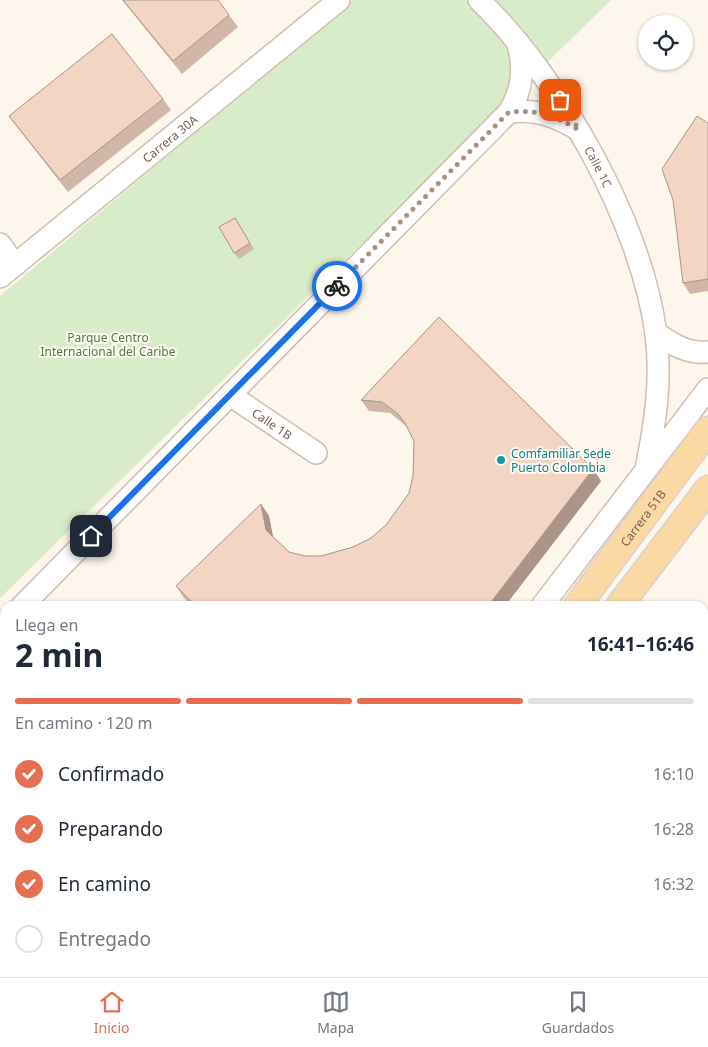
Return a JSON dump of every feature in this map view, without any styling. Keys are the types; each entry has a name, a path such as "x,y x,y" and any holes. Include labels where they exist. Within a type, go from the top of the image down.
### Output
{"main road":[{"name":"Carrera 51B","path":"581,601 708,430"},
{"path":"623,601 708,490"}],"street":[{"name":"Carrera 30A","path":"7,271 339,0"},
{"name":"Calle 1C","path":"479,0 517,41 560,100 579,130 600,169 633,249 646,290 656,333 658,388 655,424 646,469"},
{"path":"27,601 509,112 518,96 523,78 522,59 517,41"},
{"path":"509,112 527,110 546,113 579,130"},
{"path":"0,244 7,271"},
{"path":"656,333 676,347 699,353 708,352"},
{"path":"546,601 708,389"},
{"name":"Calle 1B","path":"230,395 316,453"}],"green space":[{"name":"Parque Centro Internacional del Caribe","path":"353,0 611,0 0,598 0,296"}],"building":[{"path":"123,0 218,0 229,15 173,61"},
{"path":"112,34 163,99 60,180 9,116"},
{"path":"697,116 708,123 708,279 683,283 673,200 662,169"},
{"path":"235,218 250,243 234,253 219,227"},
{"name":"Comfamiliar Sede Puerto Colombia","path":"439,317 593,469 492,601 191,601 176,586 261,504 266,530 289,552 305,556 321,556 353,547 371,538 386,525 409,493 413,476 414,441 398,414 382,402 361,400"}],"way so far":[{"path":"337,286 509,112 527,110 546,113 563,120 579,130 560,100"}],"place":[{"name":"Comfamiliar Sede Puerto Colombia","path":"501,460"}],"route":[{"path":"91,536 337,286"}]}
